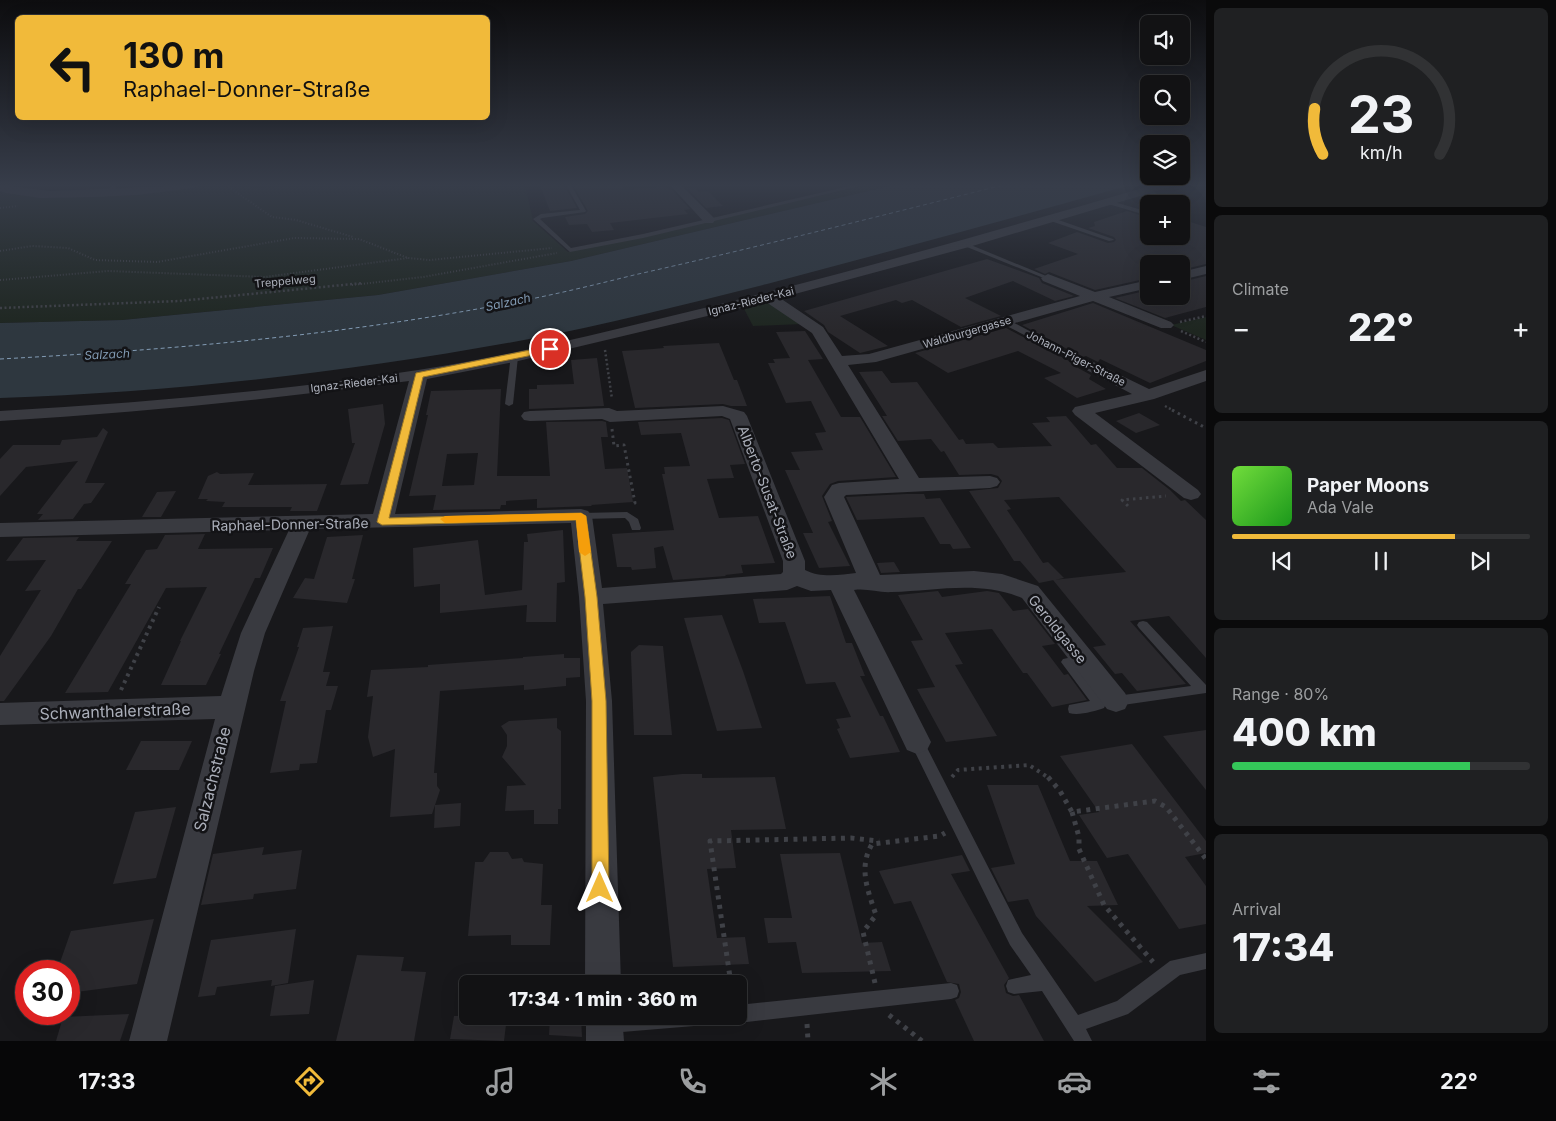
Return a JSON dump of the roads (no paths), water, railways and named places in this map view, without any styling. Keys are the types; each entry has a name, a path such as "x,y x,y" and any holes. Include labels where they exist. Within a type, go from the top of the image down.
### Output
{"street":[{"name":"Ignaz-Rieder-Kai","path":"0,416 102,410 216,399 419,375 603,338 768,297 1000,234"},
{"path":"1190,274 1206,270"},
{"path":"1048,278 1166,325"},
{"name":"Waldburgergasse","path":"838,361 870,359 1095,296 1140,286"},
{"path":"768,297 818,330 912,484 908,485"},
{"name":"Johann-Piger-Straße","path":"1085,363 1148,395"},
{"path":"382,522 419,375"},
{"name":"Johann-Piger-Straße","path":"1191,494 1082,411 1148,395 1206,375"},
{"name":"Alberto-Susat-Straße","path":"530,416 723,411 738,416 794,561 794,574 787,582 591,597"},
{"path":"867,580 869,576 835,502 835,493 839,489 990,482"},
{"path":"581,516 591,597 599,701 603,975"},
{"name":"Raphael-Donner-Straße","path":"0,530 581,516"},
{"name":"Salzachstraße","path":"148,1041 231,707 253,633 302,524"},
{"name":"Geroldgasse","path":"794,574 811,583 831,582 841,584 867,580 884,584 987,578 1015,585 1030,592 1116,701"},
{"path":"841,584 871,651 916,742"},
{"name":"Schwanthalerstraße","path":"0,714 231,707"}],"lane":[{"path":"552,234 567,248 640,234"},
{"path":"1092,234 1111,240"},
{"path":"964,244 1048,278"},
{"name":"Johann-Piger-Straße","path":"1004,321 1085,363"},
{"path":"509,404 514,356"},
{"path":"581,516 627,515 632,517 636,528"},
{"path":"1116,701 1202,689 1143,625"},
{"path":"1074,709 1100,704 1066,662 1083,660"},
{"path":"916,742 1016,939 1075,1024 1083,1041"},
{"path":"1075,1024 1122,1008 1176,967 1206,961"},
{"path":"1014,986 1045,982"},
{"path":"747,1013 951,991"},
{"path":"604,1027 623,1025"}],"water":[{"name":"Salzach","path":"688,234 954,234 767,284 615,321 524,340 394,362 263,379 131,391 0,398 0,323 122,320 378,295 571,261"}]}
